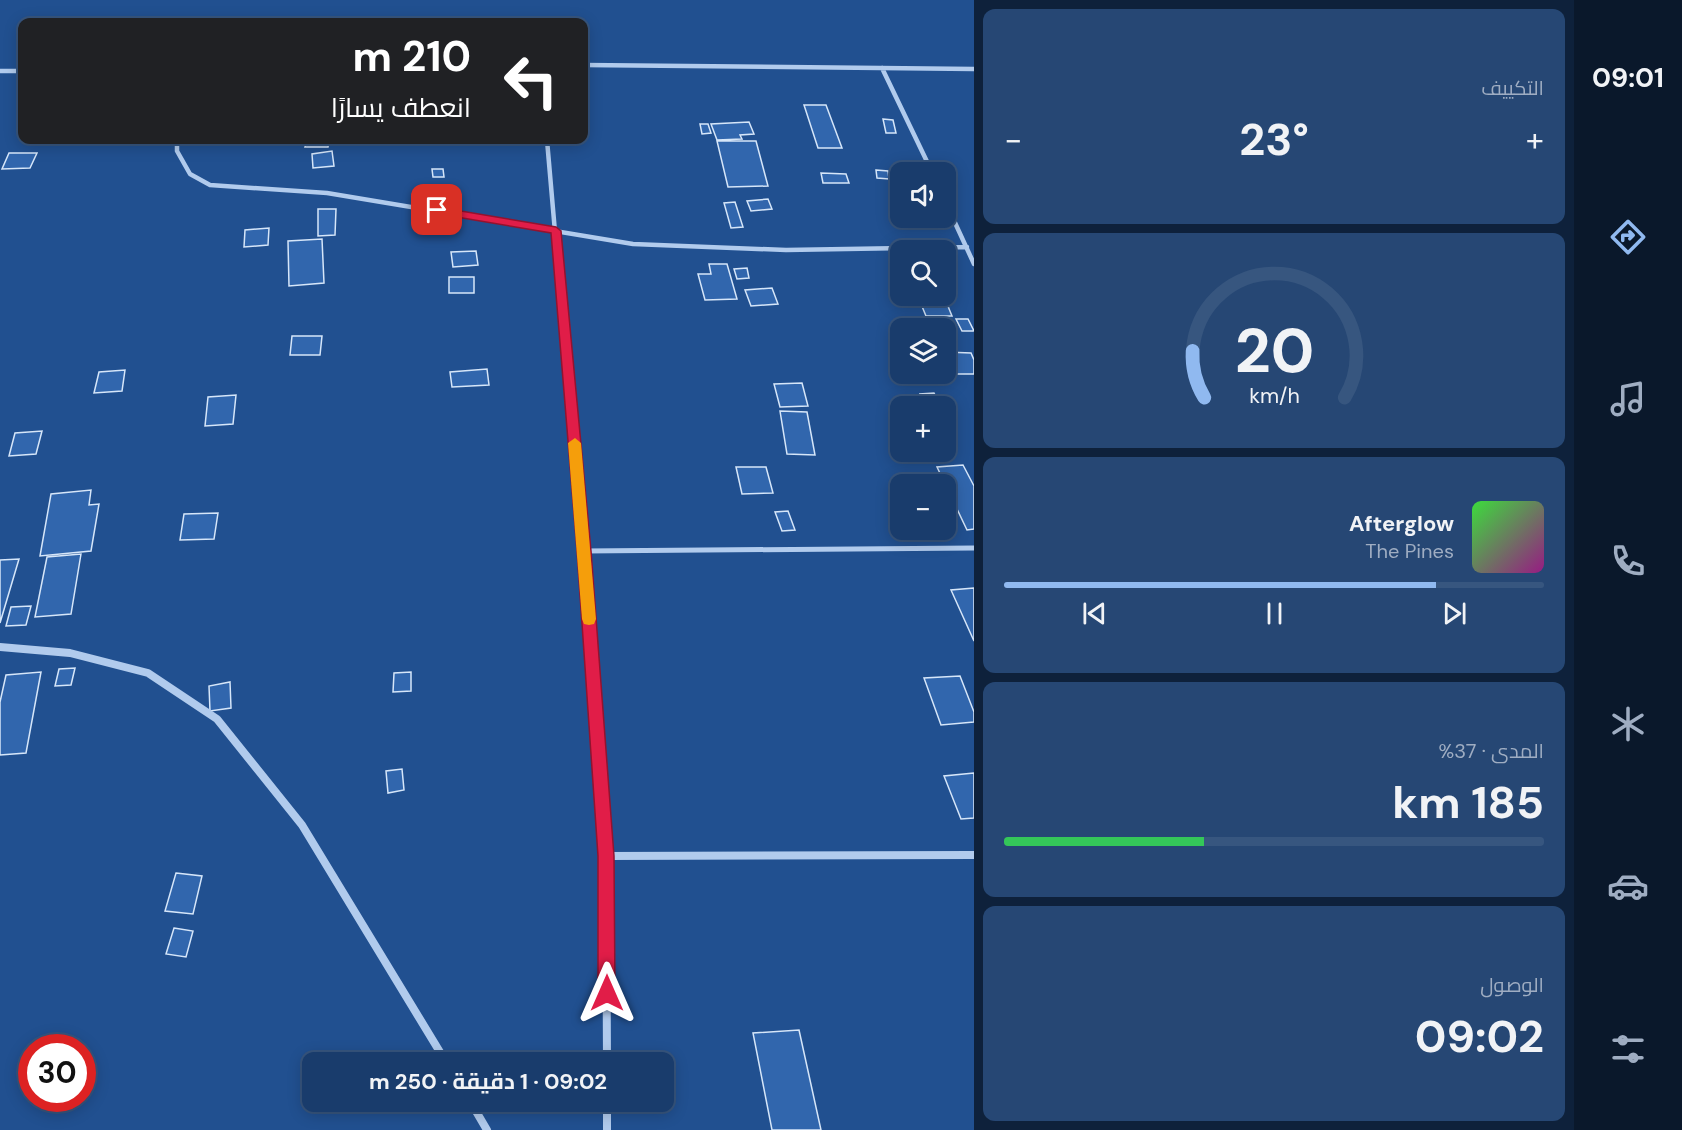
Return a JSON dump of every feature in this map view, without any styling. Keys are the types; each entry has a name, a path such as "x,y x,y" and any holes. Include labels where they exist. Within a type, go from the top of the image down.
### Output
{"street":[{"path":"588,65 974,69"},
{"path":"882,68 927,162"},
{"path":"0,71 18,71"},
{"path":"177,144 177,151 190,174 210,185 327,193 633,244 786,250 967,247"},
{"path":"548,144 584,551 606,856 607,1052"},
{"path":"956,224 974,264"},
{"path":"584,551 974,548"},
{"path":"0,647 70,653 148,673 216,719 302,825 440,1052"},
{"path":"606,856 974,855"},
{"path":"476,1112 487,1130"},
{"path":"607,1112 607,1130"}],"building":[{"path":"804,105 826,105 842,148 818,148"},
{"path":"883,119 893,120 896,133 886,133"},
{"path":"749,122 754,134 740,135 742,139 717,140 711,124"},
{"path":"700,124 708,124 711,133 702,134"},
{"path":"717,141 756,141 768,186 728,187"},
{"path":"306,144 328,144 328,147 305,147"},
{"path":"332,151 334,166 313,168 312,154"},
{"path":"9,153 37,153 30,168 2,169"},
{"path":"432,169 443,169 444,177 433,177"},
{"path":"876,170 888,171 889,179 877,178"},
{"path":"821,173 846,174 849,183 823,183"},
{"path":"430,191 444,191 444,208 429,208"},
{"path":"768,199 772,209 751,211 747,201"},
{"path":"735,202 743,227 731,228 724,203"},
{"path":"318,209 336,209 335,235 318,236"},
{"path":"269,228 268,245 244,247 245,230"},
{"path":"322,239 324,283 289,286 288,241"},
{"path":"476,251 478,265 453,267 451,252"},
{"path":"709,264 727,264 737,299 705,300 698,274 711,274"},
{"path":"747,268 749,278 737,279 734,269"},
{"path":"449,277 474,277 474,293 449,293"},
{"path":"772,288 778,304 751,306 745,290"},
{"path":"922,306 948,306 952,316 926,316"},
{"path":"956,319 968,319 974,331 962,331"},
{"path":"292,336 322,336 320,355 290,355"},
{"path":"956,352 971,353 974,360 974,374 956,374"},
{"path":"487,369 489,385 452,387 450,372"},
{"path":"125,370 122,391 94,393 99,372"},
{"path":"802,383 808,406 780,407 774,384"},
{"path":"934,393 936,396 921,396 920,394"},
{"path":"236,395 233,424 205,426 208,397"},
{"path":"780,411 807,412 815,455 787,454"},
{"path":"42,431 36,454 9,456 15,433"},
{"path":"963,465 974,486 974,529 967,530 956,507 956,474 940,474 937,467"},
{"path":"736,467 766,467 773,493 742,494"},
{"path":"91,490 89,505 99,504 91,551 40,556 51,494"},
{"path":"788,511 795,530 782,531 775,512"},
{"path":"218,513 214,539 180,540 184,514"},
{"path":"81,554 71,614 35,617 47,557"},
{"path":"19,559 0,623 0,560"},
{"path":"974,588 974,641 951,590"},
{"path":"31,606 26,625 6,626 11,607"},
{"path":"75,668 71,685 55,686 59,669"},
{"path":"41,672 26,753 0,755 0,702 6,675"},
{"path":"411,672 411,691 393,692 394,673"},
{"path":"960,676 974,712 974,722 941,725 924,678"},
{"path":"230,682 231,708 210,711 209,686"},
{"path":"402,769 404,790 388,793 386,771"},
{"path":"974,773 974,818 961,819 944,776"},
{"path":"176,873 202,876 193,914 165,911"},
{"path":"174,928 193,931 186,957 166,954"},
{"path":"799,1030 821,1130 772,1130 753,1033"}],"slow traffic":[{"path":"575,443 589,619"}],"route":[{"path":"437,210 556,231 584,551 606,856 607,993"}]}
